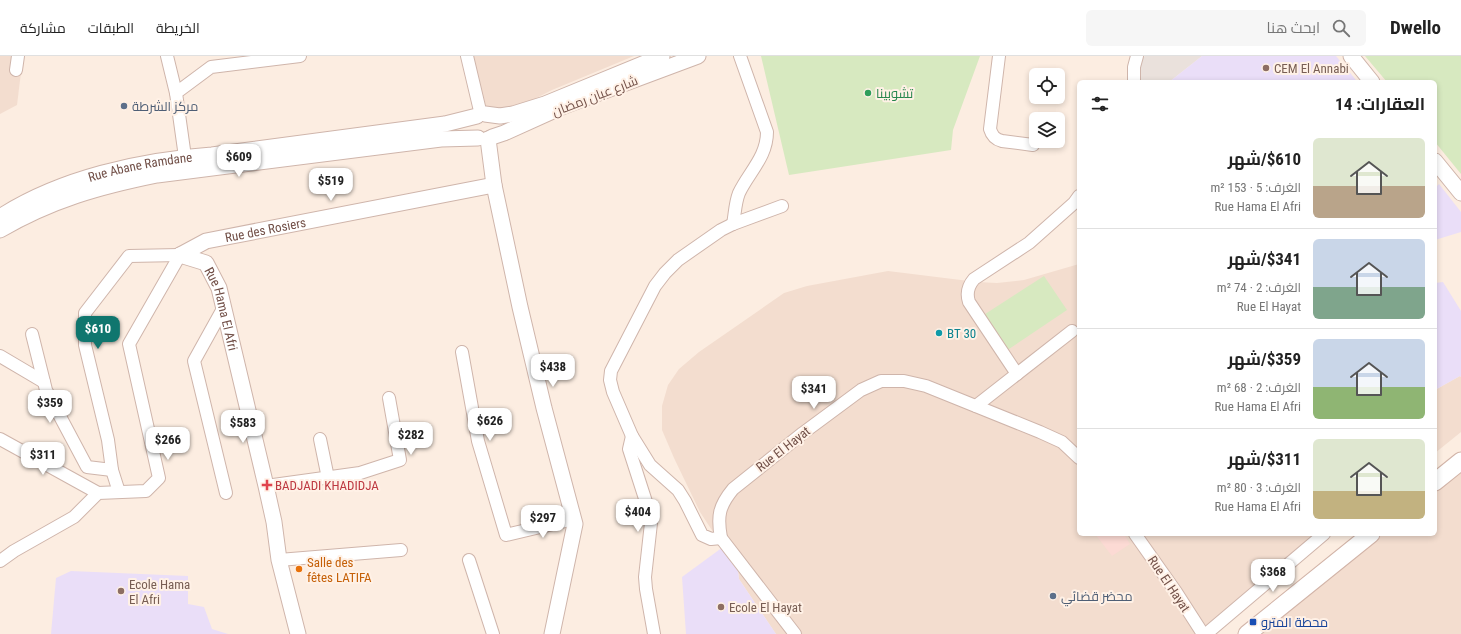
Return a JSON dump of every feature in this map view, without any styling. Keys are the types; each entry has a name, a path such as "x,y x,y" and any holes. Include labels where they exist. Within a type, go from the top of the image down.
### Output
{"main road":[{"path":"1437,480 1461,461"},
{"path":"1247,634 1369,536"}],"street":[{"path":"16,70 18,56"},
{"path":"167,56 176,93 185,157"},
{"path":"176,93 211,67 300,56"},
{"path":"467,56 481,115"},
{"name":"شارع عبان رمضان","path":"481,115 500,116 513,114 545,104 662,56"},
{"name":"شارع عبان رمضان","path":"0,230 26,215 53,203 101,187 157,175 440,139 486,138 504,133 564,106 698,56"},
{"path":"733,224 739,193 763,154 768,132 740,56"},
{"path":"1000,56 990,129 991,134 997,140 1029,145"},
{"path":"1134,80 1134,67 1137,56"},
{"path":"1351,56 1370,80"},
{"path":"481,115 493,118 496,122 496,130 486,138 472,131 474,119 481,115"},
{"name":"Rue Abane Ramdane","path":"0,217 40,196 74,181 110,171 185,157 212,155 446,124 481,115"},
{"path":"486,138 494,185 520,307 544,408 575,524 555,629"},
{"path":"1437,163 1461,193"},
{"name":"Rue des Rosiers","path":"180,255 206,241 494,185"},
{"path":"1017,374 969,302 968,290 970,284 974,279 1029,243 1077,201"},
{"path":"782,206 721,230 678,260 665,273 655,286 611,371 610,380 613,392 632,436 650,465 678,490 702,535 711,539 721,538 795,634"},
{"path":"119,492 112,470 108,440 85,345 85,313 128,256 180,255"},
{"path":"0,439 98,493 146,491 159,478 130,344 180,255"},
{"name":"Rue Hama El Afri","path":"180,255 206,263 219,288 274,522 279,560 298,634"},
{"path":"224,307 194,361 226,492"},
{"path":"976,406 1072,331"},
{"path":"32,334 46,390 87,468 112,470"},
{"path":"462,352 478,441 506,535 574,519"},
{"path":"0,356 44,382"},
{"name":"Rue El Hayat","path":"721,538 718,524 719,510 733,489 803,433 861,390 881,381 904,380 926,386 1062,442 1077,453"},
{"path":"266,486 360,474 400,460 389,398"},
{"path":"632,436 629,449 648,508 651,523 645,577 654,634"},
{"path":"320,439 328,478"},
{"path":"0,561 14,551 74,517 98,493"},
{"name":"Rue El Hayat","path":"1136,536 1204,634"},
{"path":"1204,634 1322,536"},
{"path":"279,560 401,550"},
{"path":"469,560 493,634"}],"shaded area":[{"path":"0,56 23,56 17,105 0,114"},
{"path":"461,56 634,56 552,90 515,109 474,109"},
{"path":"1145,56 1202,56 1172,80 1137,80 1138,61"},
{"name":"CEM El Annabi","path":"1202,56 1336,56 1356,80 1172,80"},
{"path":"1439,184 1461,212 1461,232 1437,239 1437,186"},
{"path":"1077,265 1077,536 1328,536 1202,634 776,634 739,579 738,570 700,512 662,430 662,406 668,385 679,369 699,352 784,293 807,286 888,271 977,282 997,283 1024,280"},
{"path":"1443,282 1461,311 1461,377 1460,376 1437,389 1437,283"},
{"path":"1460,376 1461,377 1461,432 1437,451 1437,389"},
{"path":"1461,467 1461,634 1257,634 1377,536 1437,536 1437,486"},
{"path":"1097,536 1125,536 1130,544 1112,556"},
{"name":"Ecole El Hayat","path":"723,547 738,570 739,579 776,634 686,634 682,577"},
{"name":"Ecole Hama El Afri","path":"71,571 188,576 188,604 204,607 212,629 228,634 51,634 56,578"}],"green space":[{"name":"تشوبينا","path":"761,56 980,56 953,130 951,150 789,175"},
{"path":"1365,56 1461,56 1461,174 1437,144 1437,80 1385,80"},
{"path":"1044,276 1067,310 1006,351 982,316"}],"place":[{"name":"CEM El Annabi","path":"1266,68"},
{"name":"تشوبينا","path":"868,93"},
{"name":"مركز الشرطة","path":"124,106"},
{"name":"BT 30","path":"939,333"},
{"name":"BADJADI KHADIDJA","path":"267,485"},
{"name":"Salle des fêtes LATIFA","path":"299,569"},
{"name":"Ecole Hama El Afri","path":"121,591"},
{"name":"محضر قضائي","path":"1053,596"},
{"name":"Ecole El Hayat","path":"721,607"},
{"name":"محطة المترو","path":"1253,622"}]}
